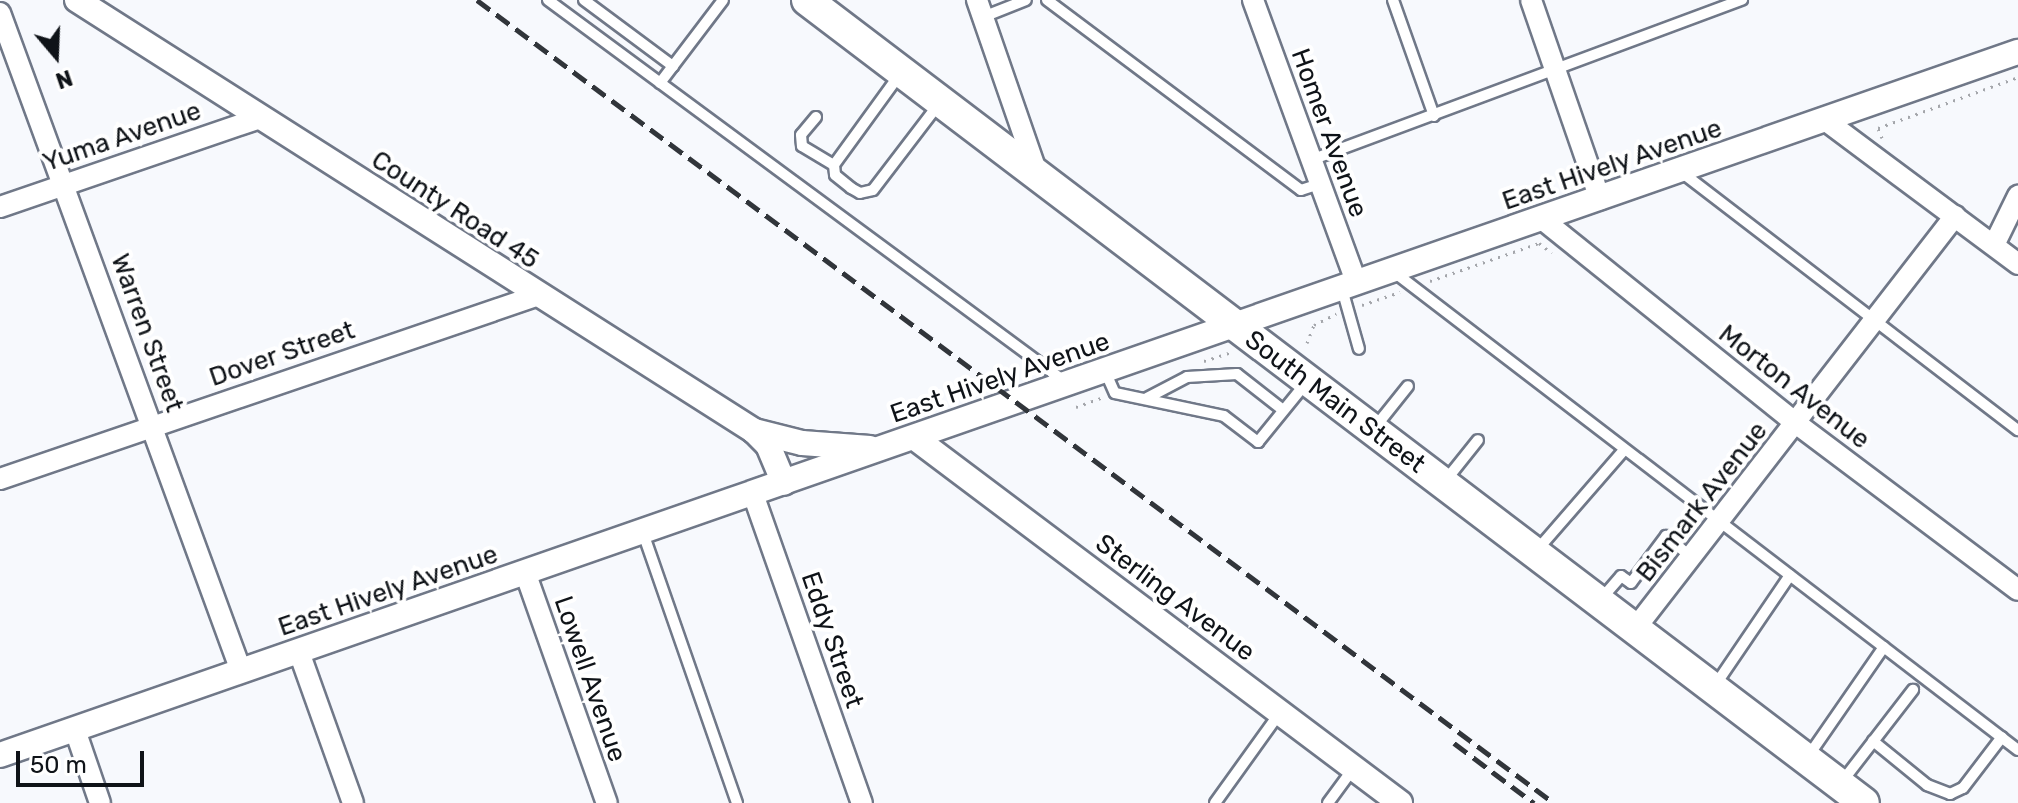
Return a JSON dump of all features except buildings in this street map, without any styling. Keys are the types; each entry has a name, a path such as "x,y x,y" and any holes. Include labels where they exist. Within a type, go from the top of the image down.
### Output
{"main road":[{"name":"South Main Street","path":"807,0 1864,803"}],"street":[{"name":"County Road 45","path":"77,0 536,296 754,431 768,445 784,483"},
{"name":"Homer Avenue","path":"1253,0 1320,184 1349,294"},
{"path":"1531,0 1600,199"},
{"path":"980,8 1040,180"},
{"name":"Warren Street","path":"0,13 66,183 241,671"},
{"name":"East Hively Avenue","path":"0,755 1233,326 1349,294 1393,271 2018,52"},
{"name":"Yuma Avenue","path":"0,207 260,118"},
{"path":"1825,120 2018,264"},
{"path":"1994,245 2018,196"},
{"name":"Bismark Avenue","path":"1634,630 1797,424 1955,216"},
{"name":"Morton Avenue","path":"1542,219 1797,424 2018,590"},
{"name":"Dover Street","path":"0,479 536,296"},
{"path":"754,431 802,443 882,449"},
{"name":"Sterling Avenue","path":"915,438 1400,803"},
{"name":"Eddy Street","path":"753,494 862,803"},
{"name":"Lowell Avenue","path":"525,572 607,803"},
{"path":"299,652 353,803"},
{"path":"75,730 100,803"}],"lane":[{"path":"548,0 1069,384"},
{"path":"584,0 673,66"},
{"path":"660,83 723,0"},
{"path":"980,8 1026,0"},
{"path":"1047,0 1301,190 1320,184"},
{"path":"1393,0 1434,116"},
{"path":"1311,160 1556,72 1742,0"},
{"path":"901,73 834,165 835,175 851,188 873,190 940,102"},
{"path":"816,117 801,135 802,146 834,165"},
{"path":"1680,171 2018,430"},
{"path":"1393,271 2018,750"},
{"path":"1349,294 1359,349"},
{"path":"1105,371 1115,393 1224,416 1258,442 1308,382"},
{"path":"1147,398 1187,377 1237,374 1283,410"},
{"path":"1373,431 1408,386"},
{"path":"1442,484 1478,440"},
{"path":"1534,553 1624,450"},
{"path":"642,532 737,803"},
{"path":"1598,603 1621,576 1631,583 1666,536 1691,557"},
{"path":"1713,689 1790,575"},
{"path":"1806,759 1884,647"},
{"path":"1840,785 1913,690"},
{"path":"1215,803 1280,712"},
{"path":"1873,741 1927,785 1950,794 1963,788 2002,737"},
{"path":"1328,803 1354,768"}],"path":[{"path":"1884,144 1878,128 2018,77"},
{"path":"1307,343 1314,325 1349,294 1413,287 1539,243 1564,262"}],"railway":[{"path":"477,0 1554,803"},
{"path":"1454,743 1534,803"}]}
